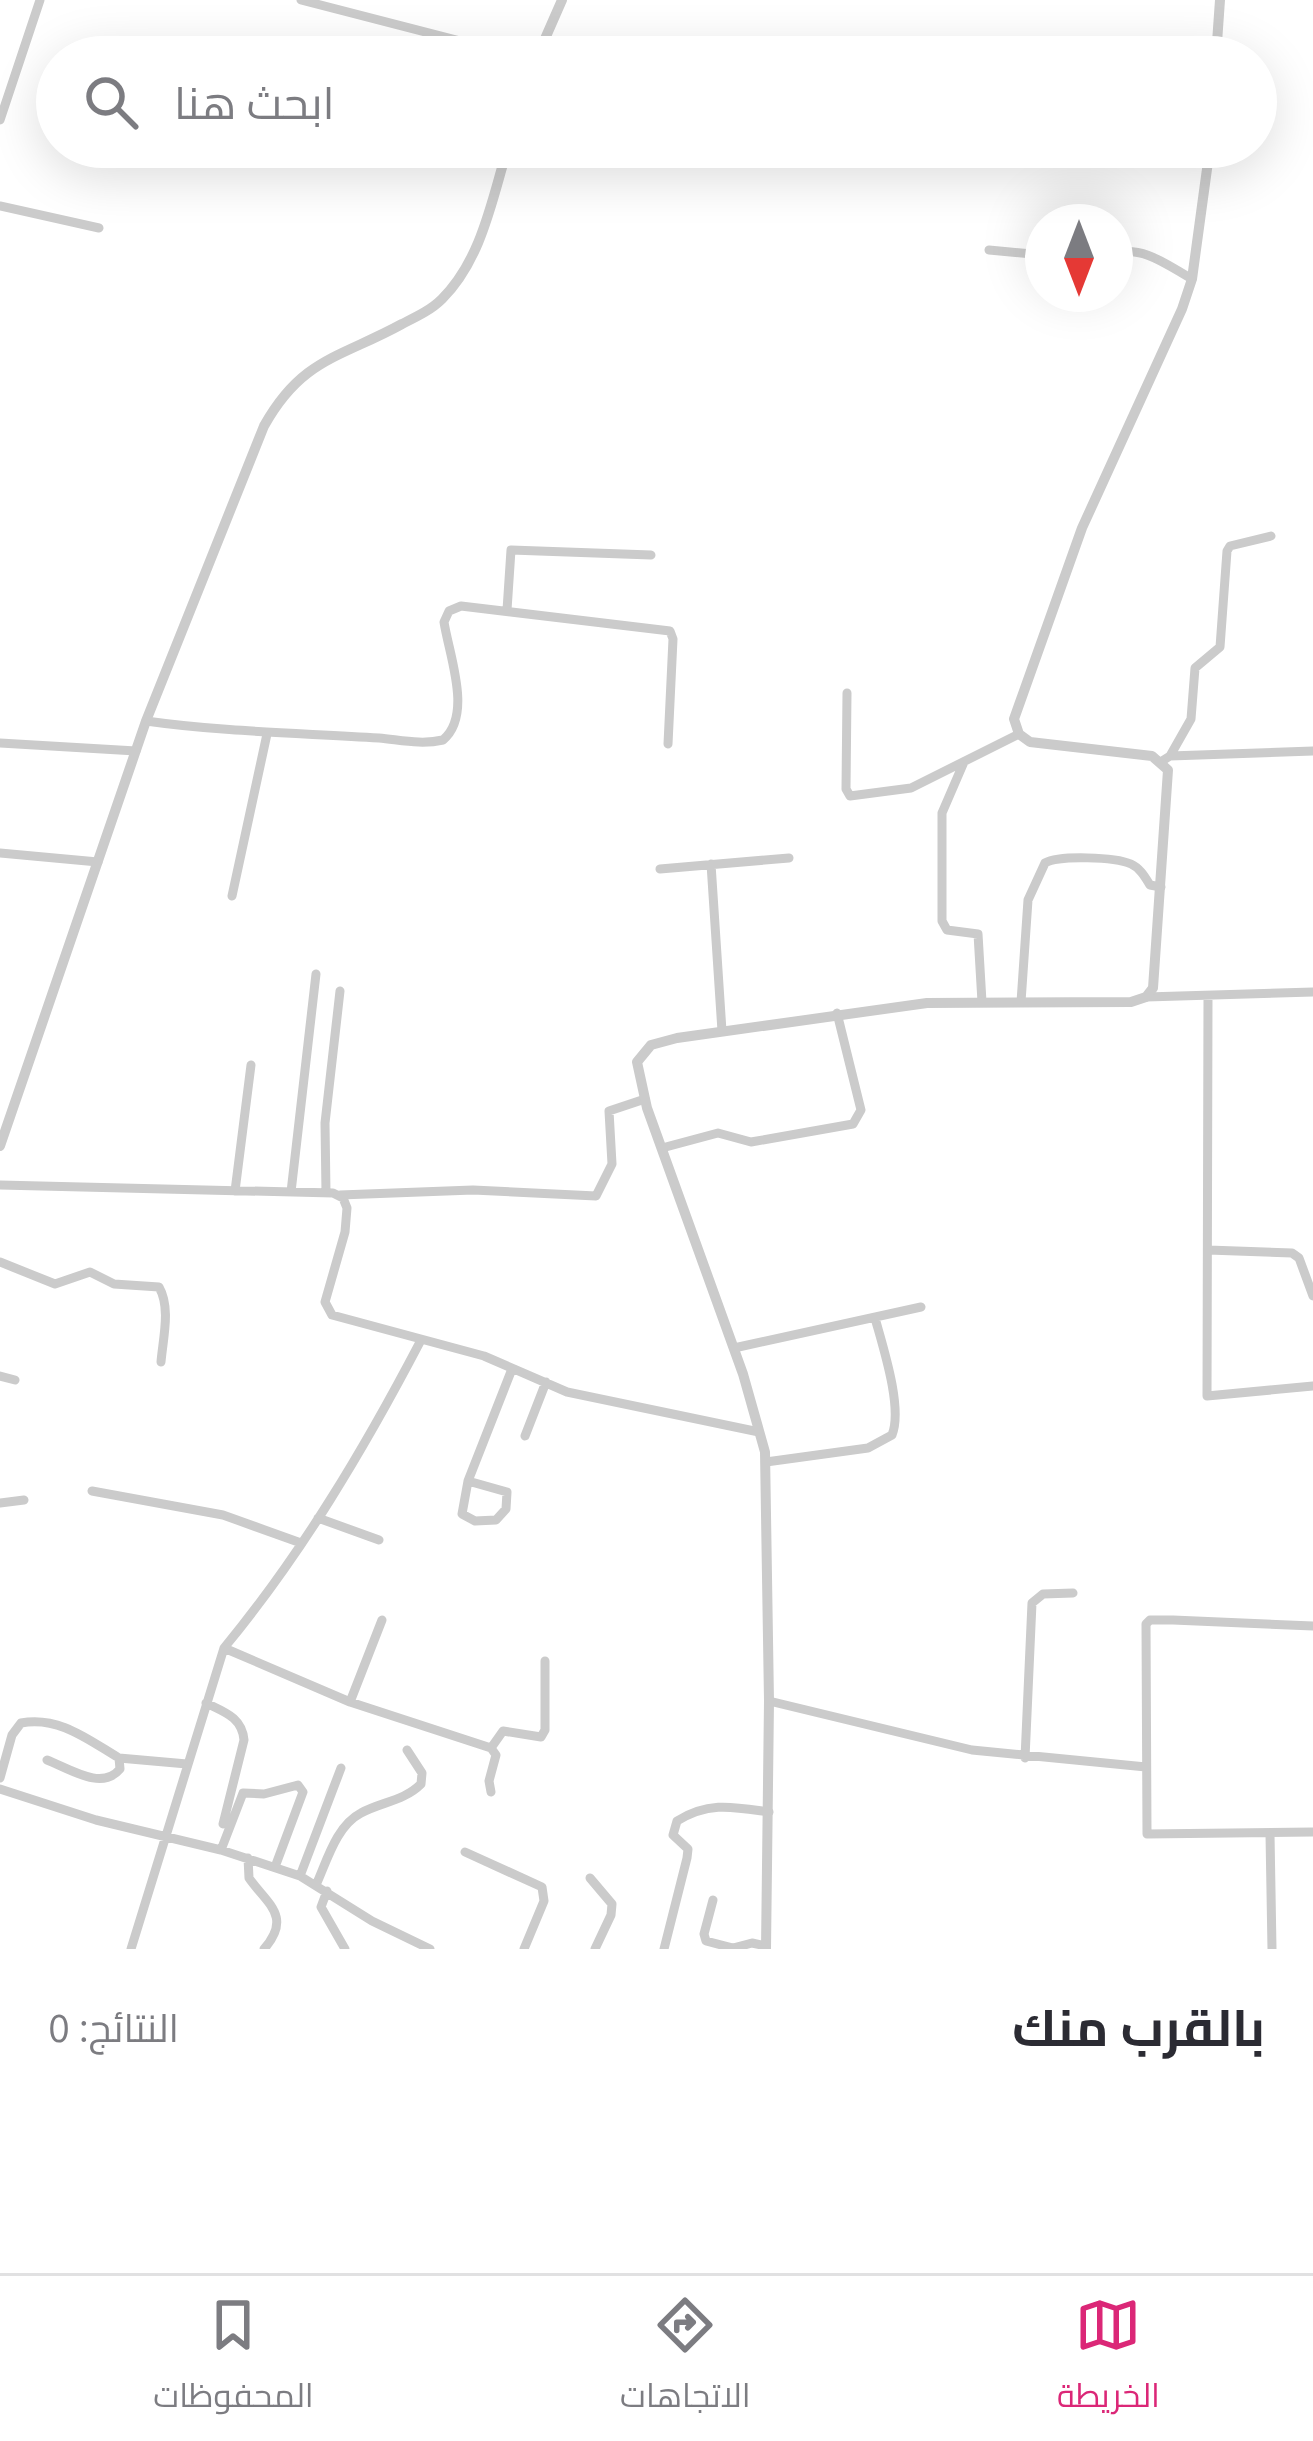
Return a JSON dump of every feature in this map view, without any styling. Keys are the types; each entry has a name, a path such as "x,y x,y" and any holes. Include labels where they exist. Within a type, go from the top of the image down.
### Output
{"street":[{"path":"0,120 40,0"},
{"path":"301,0 448,36"},
{"path":"546,36 562,0"},
{"path":"1217,36 1220,0"},
{"path":"0,1146 146,721 264,426 281,396 308,371 437,304 472,256 501,168"},
{"path":"1207,168 1192,279 1173,333 1082,528 1015,712 1019,734 1036,744 1166,758 1313,751"},
{"path":"0,206 99,228"},
{"path":"989,250 1025,253"},
{"path":"1133,250 1192,279"},
{"path":"1146,997 1155,983 1169,782 1166,758 1191,719 1195,668 1220,647 1227,551 1230,546 1271,536"},
{"path":"507,610 511,550 650,555"},
{"path":"146,721 402,743 443,740 454,728 457,709 445,618 461,606 670,632 674,639 668,744"},
{"path":"848,693 846,789 850,796 906,790 1019,734"},
{"path":"232,896 267,734"},
{"path":"0,743 136,752"},
{"path":"964,762 943,806 942,920 947,930 974,931 979,937 982,1002"},
{"path":"0,853 98,862"},
{"path":"1021,1002 1028,900 1045,863 1057,857 1129,863 1150,886 1161,887"},
{"path":"660,869 789,858"},
{"path":"711,864 722,1030"},
{"path":"290,1192 316,974"},
{"path":"340,991 325,1123 333,1194 345,1202 347,1214 325,1302 327,1311 420,1342 484,1357 583,1396 760,1432"},
{"path":"713,1900 706,1941 734,1948 752,1943 766,1947 766,1462 734,1348 637,1076 641,1052 664,1042 722,1030 927,1003 1131,1002 1146,997 1313,992"},
{"path":"1208,996 1207,1396 1214,1399 1313,1386"},
{"path":"662,1148 718,1132 751,1142 853,1124 861,1110 838,1013"},
{"path":"235,1191 250,1065"},
{"path":"0,1185 333,1194 473,1190 596,1196 612,1164 609,1111 645,1100"},
{"path":"1208,1250 1292,1253 1299,1258 1313,1296"},
{"path":"0,1262 55,1284 90,1272 114,1284 159,1287 166,1316 161,1362"},
{"path":"734,1348 920,1307"},
{"path":"766,1462 868,1448 892,1436 896,1422 889,1370 875,1318"},
{"path":"131,1949 224,1648 318,1519 420,1342"},
{"path":"468,1481 507,1492 506,1509 496,1520 475,1522 462,1514 468,1481 512,1369"},
{"path":"0,1376 15,1380"},
{"path":"525,1436 546,1382"},
{"path":"92,1491 223,1515 301,1543"},
{"path":"0,1503 24,1500"},
{"path":"318,1519 379,1540"},
{"path":"1024,1758 1033,1599 1073,1593"},
{"path":"350,1702 382,1621"},
{"path":"1313,1626 1147,1622 1146,1767 1146,1830 1150,1835 1313,1832"},
{"path":"224,1648 350,1702 491,1748 496,1755 491,1792"},
{"path":"491,1748 503,1731 541,1737 545,1730 545,1661"},
{"path":"769,1701 972,1750 1146,1767"},
{"path":"206,1703 236,1718 243,1727 241,1756 223,1824"},
{"path":"0,1778 12,1735 21,1723 43,1719 119,1758 187,1764"},
{"path":"345,1949 321,1907 321,1888 343,1827 421,1784 422,1773 407,1750"},
{"path":"46,1760 102,1780 120,1769 119,1758"},
{"path":"301,1876 341,1768"},
{"path":"221,1850 243,1793 264,1794 298,1786 303,1792 275,1868"},
{"path":"0,1789 301,1876 385,1929 430,1949"},
{"path":"329,1800 352,1819"},
{"path":"664,1949 688,1849 674,1835 677,1821 700,1807 714,1805 769,1812"},
{"path":"1270,1834 1272,1949"},
{"path":"465,1852 542,1887 544,1901 524,1949"},
{"path":"248,1858 249,1878 273,1903 277,1920 271,1946"},
{"path":"590,1878 612,1904 595,1949"}]}
